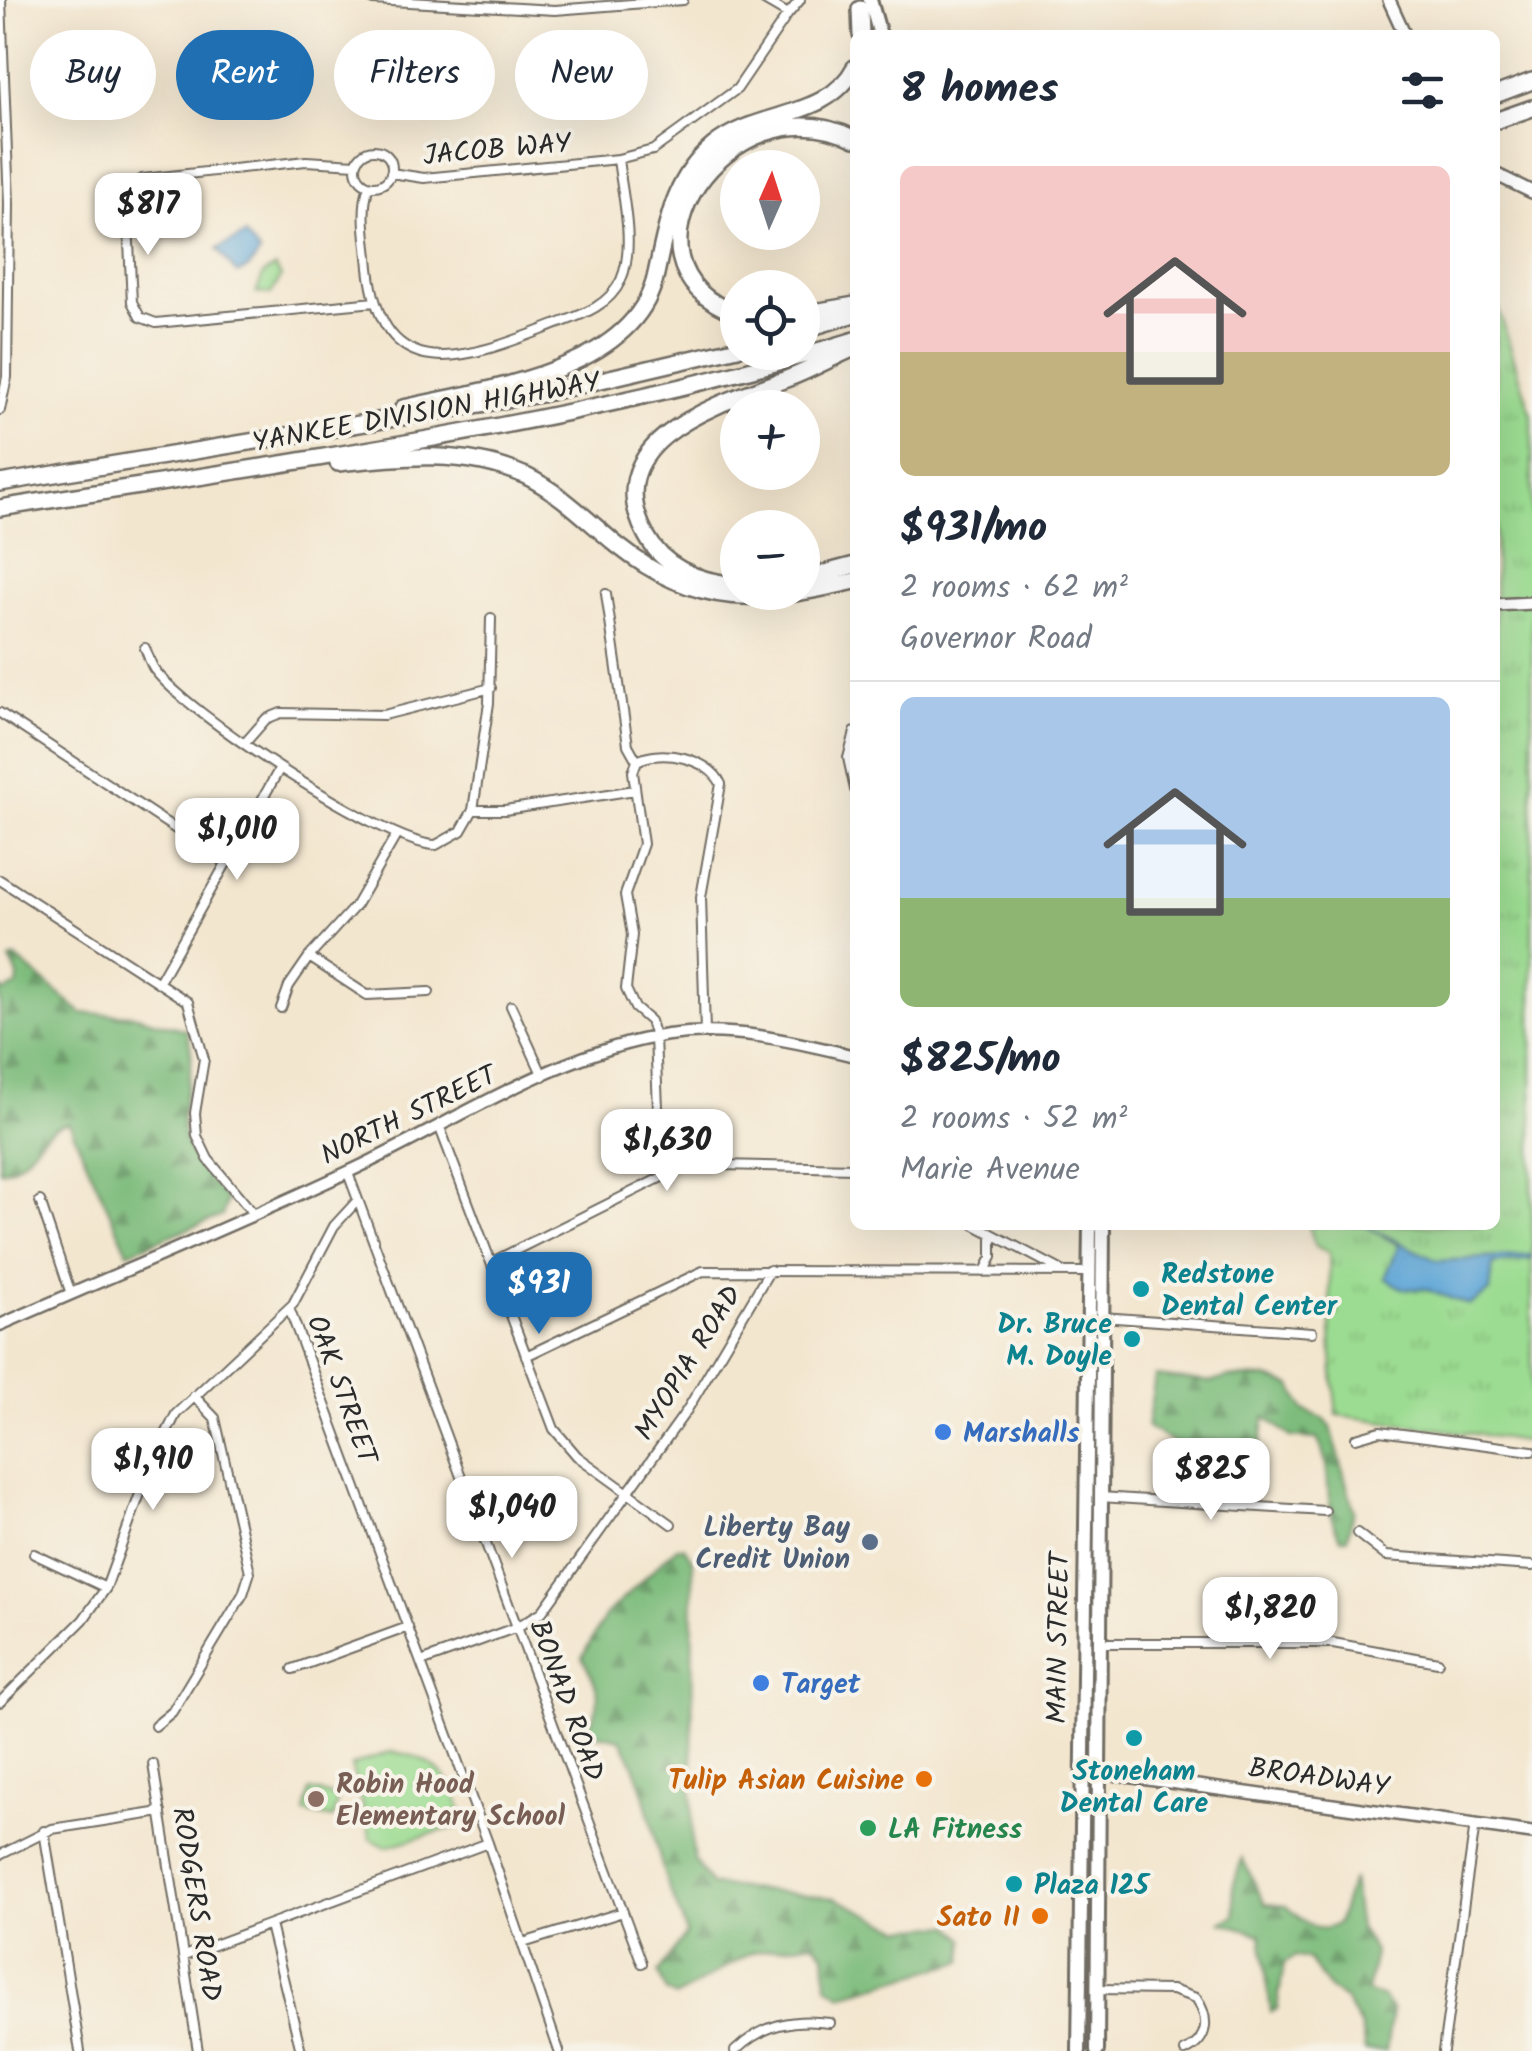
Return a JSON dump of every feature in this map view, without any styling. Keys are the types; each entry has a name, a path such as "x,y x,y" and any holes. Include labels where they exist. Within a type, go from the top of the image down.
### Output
{"highway":[{"path":"863,3 864,30"},
{"path":"272,439 492,386 605,348 630,326 648,300 670,206 697,162 721,140 750,124 824,101 850,75"},
{"path":"1500,93 1532,81"},
{"path":"1500,120 1532,108"},
{"path":"720,303 703,293 682,260 680,222 695,186 718,159 764,133 815,128 850,138"},
{"path":"820,311 850,307"},
{"path":"820,325 850,316"},
{"name":"YANKEE DIVISION HIGHWAY","path":"4,508 583,410 850,344"},
{"path":"720,581 690,574 663,558 650,542 640,522 636,497 644,462 656,442 690,417 850,345"},
{"name":"YANKEE DIVISION HIGHWAY","path":"0,484 555,392 720,352"},
{"path":"190,478 394,457 456,458 494,465 536,482 650,568 710,594 767,598 850,582"},
{"path":"820,574 850,566"}],"main road":[{"path":"1388,0 1402,30"},
{"path":"863,3 877,30"},
{"path":"1500,176 1532,192"},
{"path":"1500,605 1532,603"},
{"name":"MAIN STREET","path":"1079,2051 1090,1230"},
{"name":"MAIN STREET","path":"1097,2051 1103,1230"},
{"name":"BROADWAY","path":"1098,1772 1532,1832"}],"street":[{"path":"0,410 6,386 8,160 1,0"},
{"path":"372,0 556,10 683,0"},
{"path":"764,0 788,14"},
{"name":"JACOB WAY","path":"391,173 424,178 618,159 668,142 731,94 800,0"},
{"path":"378,151 389,159 391,173 381,184 368,185 358,177 356,164 363,154 378,151"},
{"path":"368,185 364,214 375,302 385,322 406,344 434,356 454,358 484,353 593,309 618,286 626,261 618,159"},
{"path":"356,164 313,160 142,179 131,189 126,203 132,299 140,317 156,323 375,302"},
{"path":"606,594 629,748 637,761 635,790 643,844 625,894 632,936 626,989 631,1002 651,1022 655,1037 659,1132 666,1173"},
{"path":"145,648 162,677 280,768 397,834 426,845 444,843 465,826 473,810 490,688 491,618"},
{"path":"245,743 266,720 281,713 384,715 490,688"},
{"path":"0,712 227,862"},
{"path":"637,761 662,755 690,761 712,771 721,784 701,896 704,1032"},
{"path":"160,980 280,768"},
{"path":"473,810 505,810 635,790"},
{"path":"282,1008 288,986 308,957 356,905 397,834"},
{"path":"0,894 3,882 160,980 190,1004 200,1032 204,1063 194,1118 199,1143 253,1213"},
{"path":"308,957 367,996 429,992"},
{"path":"511,1006 544,1076"},
{"name":"NORTH STREET","path":"0,1325 348,1172 606,1050 655,1037 704,1032 767,1036 850,1055"},
{"path":"440,1128 559,1437 671,1524"},
{"path":"492,1262 666,1173 706,1165 850,1168"},
{"name":"BONAD ROAD","path":"348,1172 642,1963"},
{"path":"40,1201 71,1294"},
{"path":"0,1702 83,1620 106,1588 160,1444 176,1414 289,1308 334,1226 357,1201"},
{"path":"984,1230 1064,1272"},
{"path":"985,1270 992,1258 992,1234"},
{"path":"526,1356 690,1274 770,1270 1089,1272"},
{"name":"MYOPIA ROAD","path":"421,1662 517,1627 547,1606 704,1385 770,1270"},
{"name":"OAK STREET","path":"289,1308 488,1843 559,2051"},
{"path":"1102,1317 1312,1332"},
{"path":"155,1726 172,1712 243,1594 250,1572 218,1426 212,1412 194,1396"},
{"path":"1356,1438 1380,1431 1532,1452"},
{"path":"1100,1496 1325,1511"},
{"path":"1357,1533 1386,1556 1532,1566"},
{"path":"34,1554 106,1588"},
{"path":"292,1669 408,1627"},
{"path":"1100,1643 1333,1644 1438,1662"},
{"name":"RODGERS ROAD","path":"154,1764 198,2051"},
{"path":"0,1855 44,1831 162,1812"},
{"path":"1442,2051 1475,1824"},
{"path":"44,1831 80,2051"},
{"path":"184,1956 488,1843"},
{"path":"523,1942 623,1912"},
{"path":"270,1925 301,2051"},
{"path":"1097,1989 1172,1990 1196,1998 1205,2015 1205,2031 1198,2043 1185,2051"},
{"path":"735,2051 762,2031 788,2022 830,2023"}],"green space":[{"path":"275,267 281,277 271,294 256,293 263,275"},
{"path":"1500,314 1532,416 1532,1442 1337,1415 1329,1252 1315,1246 1310,1230 1500,1230"},
{"path":"16,958 82,1013 133,1015 186,1030 191,1068 182,1112 183,1136 198,1166 227,1200 222,1216 128,1252 69,1123 49,1131 20,1162 0,1171 0,987 4,992 17,986 18,976 10,960"},
{"path":"1155,1376 1212,1382 1229,1377 1268,1378 1292,1386 1304,1410 1323,1418 1331,1427 1354,1511 1347,1538 1341,1538 1331,1515 1326,1463 1317,1439 1291,1437 1265,1417 1260,1446 1205,1441 1185,1449 1147,1427"},
{"path":"677,1547 684,1547 693,1561 692,1845 694,1860 711,1885 835,1898 902,1929 951,1925 965,1939 963,1961 842,1995 827,1986 825,1954 814,1942 752,1952 676,1997 667,1992 658,1973 686,1934 684,1926 664,1874 642,1787 629,1754 620,1739 584,1731 596,1712 598,1694 582,1657 606,1615"},
{"path":"390,1752 419,1758 441,1774 456,1796 462,1825 386,1847 371,1839 351,1766"},
{"path":"310,1791 338,1797 333,1819 305,1813"},
{"path":"1242,1858 1265,1904 1285,1906 1314,1927 1337,1924 1352,1879 1359,1928 1375,1953 1367,1992 1383,1998 1392,2010 1386,2051 1365,2051 1361,2027 1344,1999 1329,1989 1309,1960 1295,1956 1284,1964 1277,2009 1271,2012 1261,1934 1221,1922 1235,1915 1233,1887"}],"water":[{"path":"245,235 260,253 248,269 237,274 217,249"},
{"path":"1373,1230 1438,1261 1532,1255 1532,1259 1493,1264 1490,1292 1469,1305 1425,1289 1403,1289 1385,1278 1399,1245"}],"place":[{"name":"Redstone Dental Center","path":"1141,1289"},
{"name":"Dr. Bruce M. Doyle","path":"1132,1339"},
{"name":"Marshalls","path":"943,1432"},
{"name":"Liberty Bay Credit Union","path":"870,1542"},
{"name":"Target","path":"761,1683"},
{"name":"Stoneham Dental Care","path":"1134,1738"},
{"name":"Tulip Asian Cuisine","path":"924,1779"},
{"name":"Robin Hood Elementary School","path":"316,1799"},
{"name":"LA Fitness","path":"868,1828"},
{"name":"Plaza 125","path":"1014,1884"},
{"name":"Sato II","path":"1040,1916"}]}
